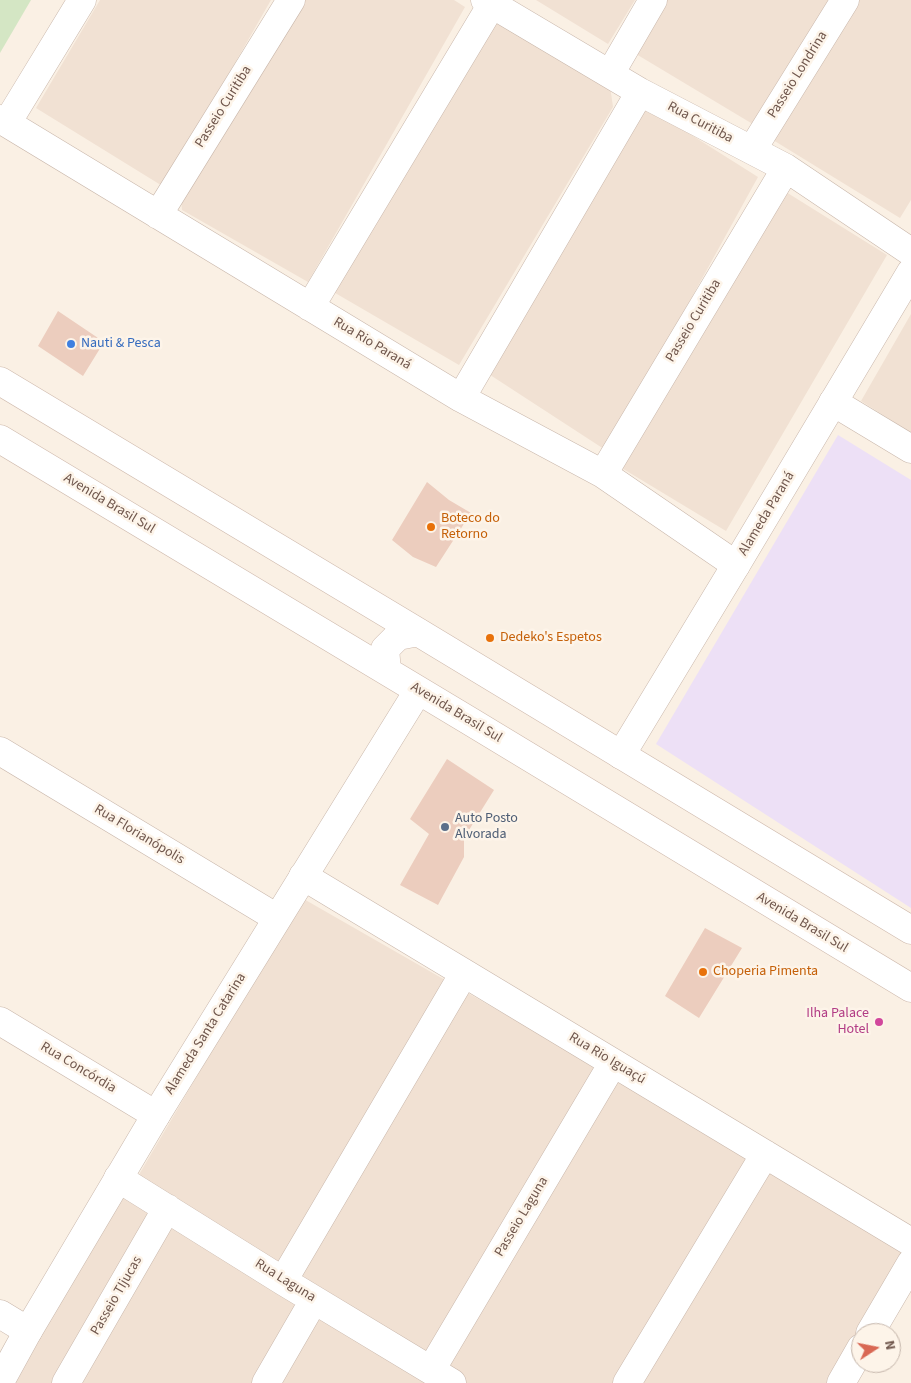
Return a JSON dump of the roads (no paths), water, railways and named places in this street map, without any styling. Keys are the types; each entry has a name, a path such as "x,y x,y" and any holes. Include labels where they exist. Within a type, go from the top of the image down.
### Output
{"street":[{"path":"4,121 82,0"},
{"name":"Passeio Curitiba","path":"158,215 291,0"},
{"path":"610,74 654,0"},
{"name":"Passeio Londrina","path":"752,150 845,0"},
{"path":"310,307 488,2"},
{"name":"Rua Curitiba","path":"488,2 640,92 786,168 911,252"},
{"path":"461,398 640,92"},
{"name":"Rua Rio Paraná","path":"4,121 461,398 603,474 736,565"},
{"name":"Passeio Curitiba","path":"603,474 786,168"},
{"name":"Alameda Paraná","path":"621,755 911,272"},
{"path":"0,381 911,930"},
{"path":"833,402 911,449"},
{"name":"Avenida Brasil Sul","path":"0,439 911,988"},
{"path":"387,671 385,649 398,636 418,632"},
{"name":"Alameda Santa Catarina","path":"0,1382 28,1331 156,1115 418,691"},
{"name":"Rua Florianópolis","path":"0,751 278,918"},
{"name":"Rua Rio Iguaçú","path":"303,876 911,1242"},
{"path":"283,1281 464,973"},
{"name":"Rua Concórdia","path":"0,1021 156,1115"},
{"name":"Passeio Laguna","path":"441,1377 613,1063"},
{"path":"627,1383 766,1154"},
{"name":"Rua Laguna","path":"118,1178 441,1377"},
{"name":"Passeio TIjucas","path":"66,1383 167,1208"},
{"path":"876,1323 911,1263"},
{"path":"266,1383 314,1300"},
{"path":"0,1314 28,1331"},
{"path":"841,1383 851,1366"}],"place":[{"name":"Nauti & Pesca","path":"71,344"},
{"name":"Boteco do Retorno","path":"431,527"},
{"name":"Dedeko's Espetos","path":"490,638"},
{"name":"Auto Posto Alvorada","path":"445,827"},
{"name":"Choperia Pimenta","path":"703,972"},
{"name":"Ilha Palace Hotel","path":"879,1022"}]}
